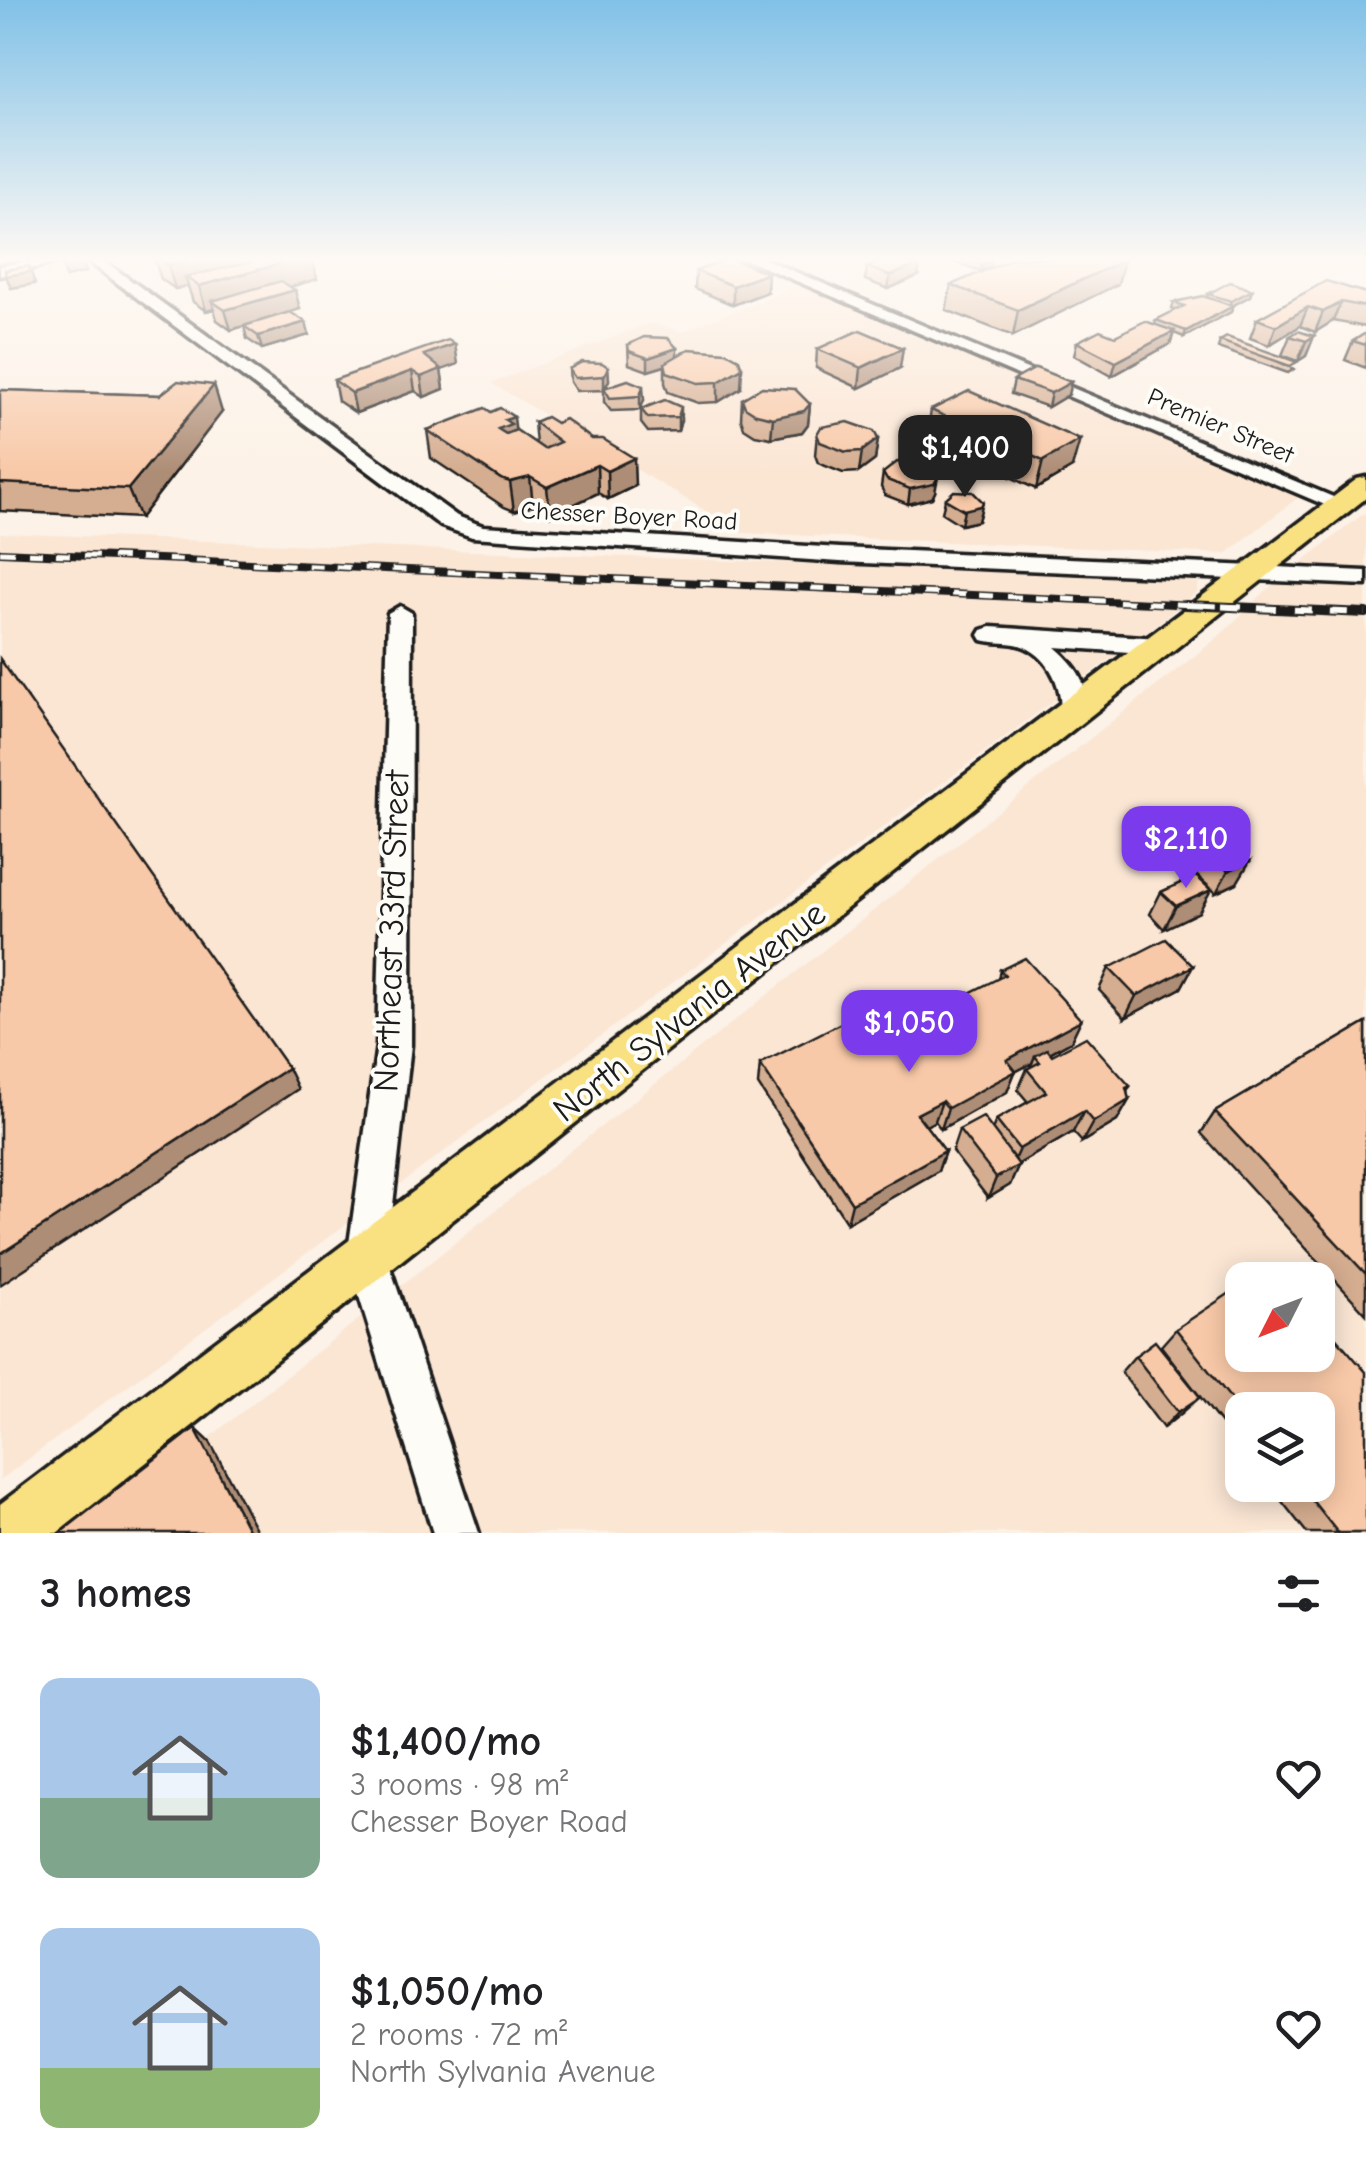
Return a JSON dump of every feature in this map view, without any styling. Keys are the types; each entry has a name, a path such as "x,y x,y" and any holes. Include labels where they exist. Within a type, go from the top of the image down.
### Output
{"main road":[{"name":"North Sylvania Avenue","path":"10,1533 1353,494"}],"street":[{"name":"Chesser Boyer Road","path":"189,330 449,521 480,532 1251,574"},
{"name":"Premier Street","path":"933,330 1353,494"},
{"path":"1251,574 1366,578"},
{"name":"Northeast 33rd Street","path":"400,613 394,1044 367,1258 456,1533"},
{"path":"991,635 1159,646"},
{"path":"1026,638 1056,659 1072,678 1077,698 1074,713"}],"shaded area":[{"path":"634,330 906,330 1305,492 1226,554 743,533 491,383"},
{"path":"1366,512 1366,1533 89,1533 1217,638 1272,585"},
{"path":"0,533 1182,578 1199,583 1197,592 1147,632 0,1480"}],"building":[{"path":"249,330 280,330 258,336"},
{"path":"860,330 903,348 861,368 817,349"},
{"path":"1100,330 1115,336 1128,330 1174,331 1116,362 1077,342"},
{"path":"1298,331 1314,336 1306,341 1290,336"},
{"path":"1366,333 1366,345 1353,341"},
{"path":"644,337 668,338 677,348 648,358 629,351 628,345"},
{"path":"1227,337 1297,362 1290,366 1220,341"},
{"path":"448,340 455,344 424,355 441,369 421,377 412,371 352,393 334,380"},
{"path":"689,349 726,352 739,359 742,368 718,382 698,383 667,372 665,363"},
{"path":"582,362 608,367 604,376 575,378 569,369"},
{"path":"1036,368 1071,382 1051,393 1014,380"},
{"path":"628,380 643,386 640,396 610,398 604,388"},
{"path":"178,381 214,385 128,489 0,483 0,390 160,395"},
{"path":"762,387 795,389 810,404 804,411 773,418 756,414 745,407 742,399"},
{"path":"969,391 1080,440 1043,461 931,410"},
{"path":"665,400 681,407 678,417 648,418 641,409"},
{"path":"485,408 491,412 500,408 514,417 505,420 511,424 498,429 506,434 516,430 544,449 560,442 534,422 546,417 556,423 565,419 592,439 603,439 634,458 607,471 597,465 547,487 530,477 510,482 501,479 427,430"},
{"path":"848,422 874,431 878,439 862,451 846,452 820,442 817,434 821,427"},
{"path":"897,462 924,464 938,477 934,484 910,489 887,480 883,473"},
{"path":"954,491 973,492 983,502 964,510 945,499"},
{"path":"0,659 288,1068 0,1254"},
{"path":"1228,841 1250,861 1228,871 1206,851"},
{"path":"1196,876 1211,890 1176,906 1161,892"},
{"path":"1166,939 1193,966 1136,996 1109,968"},
{"path":"1025,958 1081,1020 1007,1060 1016,1071 948,1108 942,1101 917,1114 945,1151 852,1203 760,1064 849,1019 875,1019 894,1031 1005,975 1000,970"},
{"path":"1366,1023 1366,1274 1215,1112"},
{"path":"1086,1037 1130,1086 1126,1088 1129,1100 1093,1122 1084,1111 1019,1149 996,1120 1046,1092 1027,1069 1040,1062 1035,1056 1047,1049 1052,1055"},
{"path":"983,1117 1019,1165 996,1178 959,1130"},
{"path":"1225,1296 1225,1372 1335,1372 1335,1336 1366,1372 1366,1533 1338,1533 1313,1502 1335,1502 1335,1392 1226,1392 1176,1329"},
{"path":"1155,1341 1200,1397 1178,1412 1135,1356"},
{"path":"195,1428 250,1533 60,1533"}],"railway":[{"path":"0,552 1242,607"},
{"path":"1186,605 1366,613"}]}
